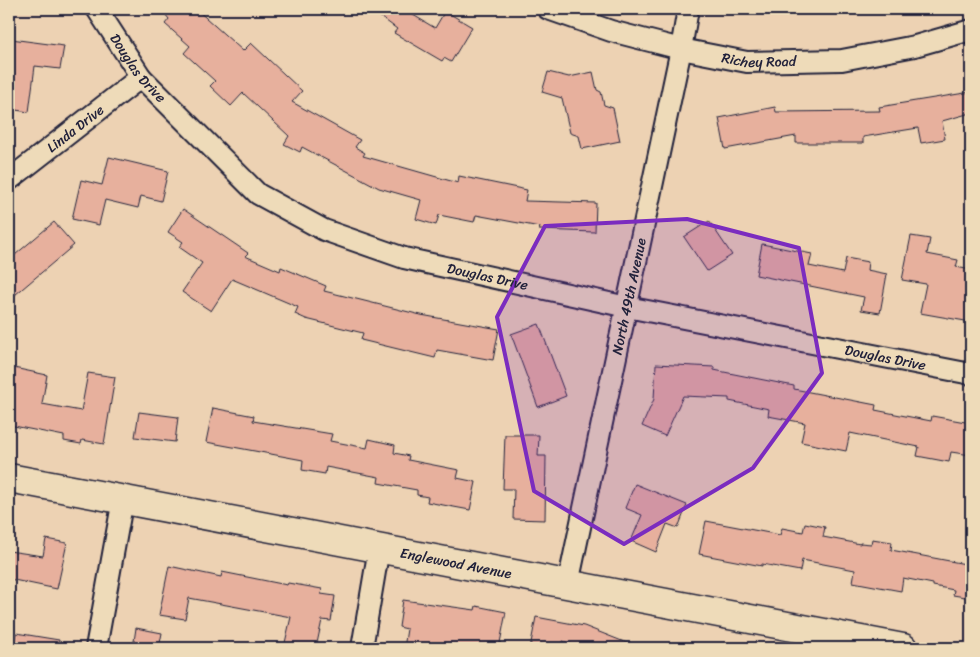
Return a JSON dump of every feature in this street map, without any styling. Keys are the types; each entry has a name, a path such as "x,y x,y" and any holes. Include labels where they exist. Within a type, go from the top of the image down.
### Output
{"street":[{"name":"Douglas Drive","path":"96,9 141,77 258,194 324,230 404,258 626,307 971,374"},
{"name":"Richey Road","path":"548,9 612,31 681,49 747,62 842,60 915,46 971,30"},
{"name":"North 49th Avenue","path":"568,584 688,9"},
{"name":"Linda Drive","path":"9,180 141,77"},
{"name":"Englewood Avenue","path":"9,478 903,648"},
{"path":"96,648 123,499"},
{"path":"362,648 380,548"}],"highlighted area":[{"path":"687,219 799,248 822,373 753,468 624,544 534,491 497,317 545,226"}],"building":[{"path":"161,9 196,9 243,51 251,43 302,91 292,102 360,140 355,147 365,153 363,156 458,183 459,176 527,190 525,201 596,203 595,232 539,230 540,227 476,215 474,222 439,215 436,225 416,219 421,200 379,188 302,147 300,152 284,144 289,136 243,93 231,106 210,86 215,81 184,53 190,46 165,24 169,19"},
{"path":"370,9 403,9 435,28 445,11 472,27 451,62 444,58 442,61 394,33 397,29"},
{"path":"11,39 64,46 60,69 35,66 29,112 9,109 9,55"},
{"path":"548,72 569,77 593,72 597,90 601,92 604,105 613,108 620,141 582,149 579,136 570,133 562,98 542,92"},
{"path":"971,92 971,113 942,121 945,139 921,143 918,128 863,137 863,143 796,143 796,136 725,149 719,118 775,107 776,112 880,111 879,107"},
{"path":"109,157 168,171 161,201 141,196 138,208 105,200 99,225 72,219 81,180 102,185"},
{"path":"183,209 248,253 245,256 280,271 281,267 326,286 324,291 421,315 499,329 493,360 437,350 435,358 361,340 363,333 306,319 295,314 298,307 232,279 211,311 182,292 202,263 179,247 183,242 168,232"},
{"path":"709,221 732,255 707,271 684,237"},
{"path":"54,222 74,245 9,300 9,260"},
{"path":"911,236 930,239 927,254 958,260 956,267 971,270 971,322 920,313 926,284 902,280"},
{"path":"762,244 812,254 809,266 843,273 846,258 868,262 867,270 887,274 880,313 861,310 864,297 756,275"},
{"path":"539,324 566,396 538,407 511,334"},
{"path":"656,364 714,367 714,370 794,386 794,389 876,405 875,410 931,421 932,416 971,423 971,455 951,452 949,462 917,456 919,447 850,433 846,451 801,442 805,423 768,416 769,409 729,401 729,398 683,396 665,436 642,426 654,399"},
{"path":"9,367 47,375 42,404 81,411 88,373 115,377 104,444 82,440 81,444 64,441 64,436 9,425"},
{"path":"213,408 254,416 253,421 332,434 330,441 367,448 369,439 395,445 394,453 409,456 408,460 459,470 457,478 476,482 470,510 427,502 428,497 417,495 417,490 378,483 379,477 326,467 325,474 302,470 303,460 206,442"},
{"path":"139,412 178,417 175,442 135,437"},
{"path":"505,435 539,435 538,456 546,456 545,520 513,519 514,489 503,489"},
{"path":"635,484 687,505 678,528 667,524 656,552 631,541 642,515 625,508"},
{"path":"706,521 780,535 782,528 803,532 805,523 825,527 823,537 860,544 871,544 872,539 892,542 891,550 971,565 971,598 953,595 954,590 903,578 901,591 853,582 855,570 802,560 800,571 699,554"},
{"path":"46,539 67,543 57,589 9,579 9,551 43,556"},
{"path":"169,566 221,577 222,572 287,585 288,583 322,589 321,594 335,596 331,621 322,620 316,648 292,648 284,647 291,617 189,598 185,619 159,615"},
{"path":"403,600 475,610 476,606 506,612 499,648 404,648 407,629 399,627"},
{"path":"536,617 584,626 637,648 583,648 563,641 561,648 530,648"},
{"path":"136,628 162,633 159,648 133,648"},
{"path":"16,633 59,640 58,648 13,648"}]}
